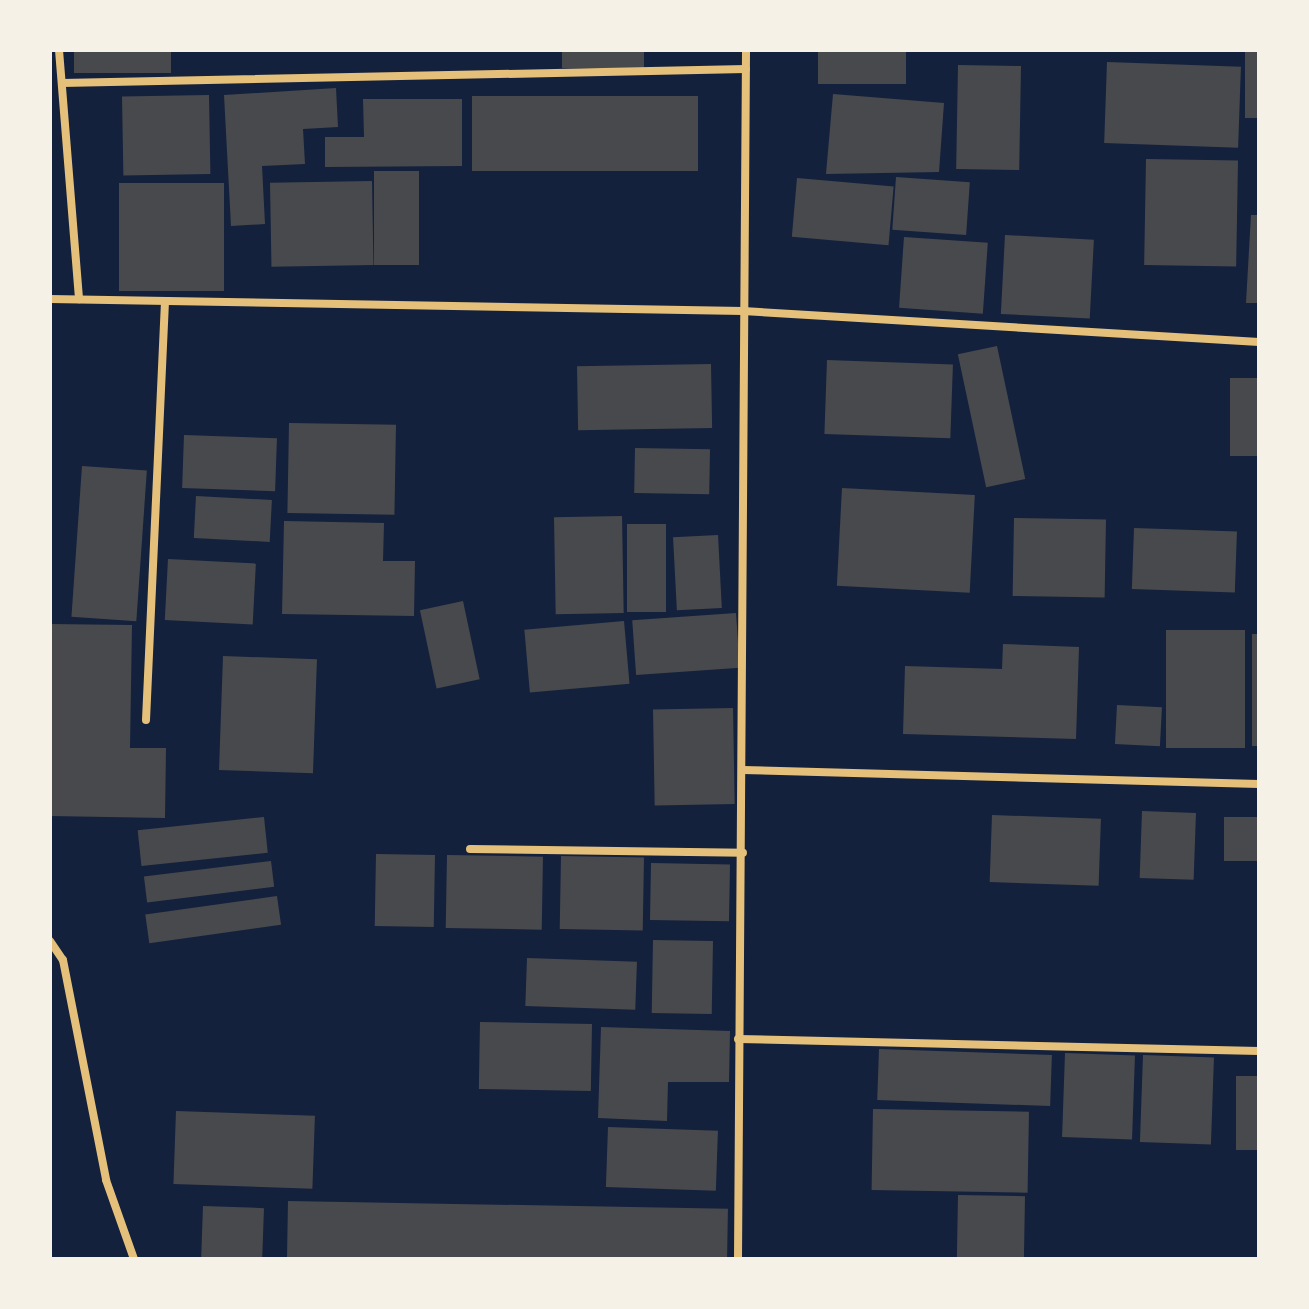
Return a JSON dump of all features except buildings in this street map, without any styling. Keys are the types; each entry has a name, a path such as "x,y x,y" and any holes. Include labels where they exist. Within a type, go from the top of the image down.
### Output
{"street":[{"path":"59,50 79,299"},
{"path":"738,1259 746,50"},
{"path":"62,83 746,69"},
{"path":"50,299 743,311 1259,342"},
{"path":"146,720 165,301"},
{"path":"743,770 1259,784"},
{"path":"470,849 743,853"},
{"path":"50,941 63,960 106,1180 134,1259"},
{"path":"738,1039 1259,1051"}]}
